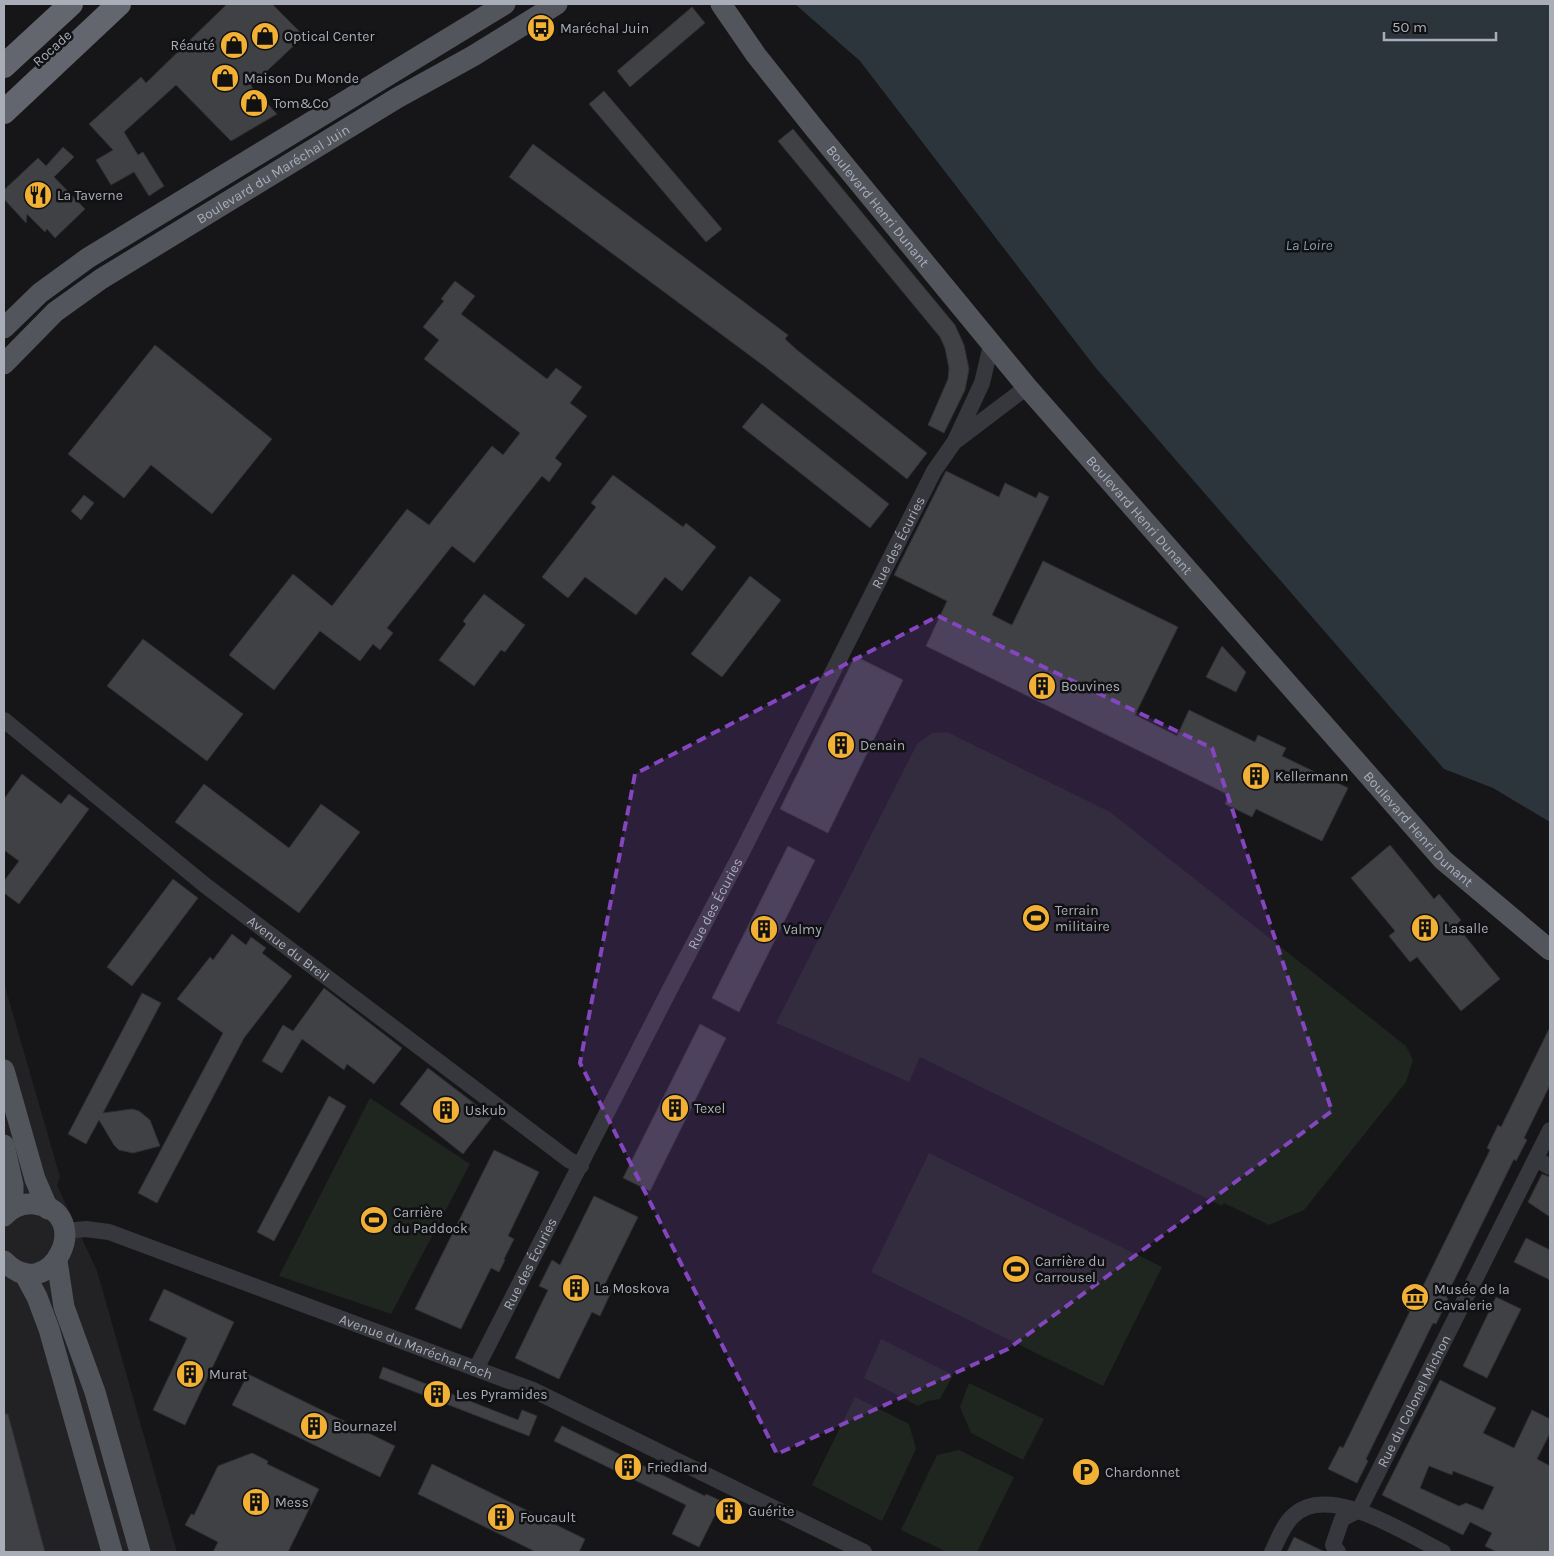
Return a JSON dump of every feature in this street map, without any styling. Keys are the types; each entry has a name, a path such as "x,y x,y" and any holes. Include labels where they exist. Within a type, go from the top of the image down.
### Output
{"highway":[{"path":"4,66 71,4"},
{"name":"Rocade","path":"4,92 101,4"},
{"path":"4,112 119,4"}],"main road":[{"name":"Boulevard du Maréchal Juin","path":"4,328 40,293 88,258 505,4"},
{"name":"Boulevard du Maréchal Juin","path":"4,364 55,312 101,279 388,103 473,56 557,4"},
{"path":"705,4 756,55"},
{"path":"721,4 756,55"},
{"name":"Boulevard Henri Dunant","path":"756,55 991,345 1443,860 1550,950"},
{"path":"4,1070 35,1180 48,1208"},
{"path":"4,1145 13,1185 9,1212 31,1204 48,1208 56,1214 64,1231 64,1247 57,1261 42,1271 24,1273 14,1270 4,1262"},
{"path":"57,1261 64,1308 94,1392 140,1552"},
{"path":"24,1273 37,1297 49,1328 112,1552"}],"street":[{"name":"Rue des Écuries","path":"477,1367 743,850 934,472 955,441 982,383 991,345"},
{"name":"Rue des Écuries","path":"955,441 1027,387"},
{"name":"Avenue du Breil","path":"4,720 206,886 570,1160 581,1166"},
{"name":"Rue du Colonel Michon","path":"1359,1510 1550,1130"},
{"path":"1536,1159 1550,1167"},
{"name":"Avenue du Maréchal Foch","path":"64,1231 86,1228 109,1232 477,1367 590,1416 864,1552"},
{"path":"1272,1552 1283,1529 1293,1515 1311,1504 1334,1505 1359,1510 1443,1552"},
{"path":"1338,1552 1333,1545 1342,1519 1359,1510"}],"highlighted area":[{"path":"938,616 1212,748 1332,1111 1008,1349 777,1454 580,1063 635,774"}],"shaded area":[{"name":"Terrain militaire","path":"947,732 1110,812 1406,1046 1413,1060 1406,1082 1304,1210 1269,1225 1224,1203 1222,1206 920,1057 909,1082 776,1023 917,744 932,733"},
{"path":"4,983 60,1177 57,1185 97,1271 177,1552 4,1552"},
{"name":"Carrière du Paddock","path":"370,1098 470,1164 391,1314 279,1276"},
{"name":"Carrière du Carrousel","path":"929,1153 1162,1267 1103,1386 871,1272"},
{"path":"881,1339 953,1375 940,1399 928,1401 918,1406 864,1378"},
{"path":"969,1383 1044,1419 1023,1460 971,1433 960,1407"},
{"path":"855,1397 909,1424 916,1449 882,1521 812,1485"},
{"path":"959,1450 1014,1477 977,1552 947,1552 901,1530 937,1455"}],"water":[{"name":"La Loire","path":"795,4 1550,4 1550,822 1493,788 1444,769 1095,367 860,61"}],"building":[{"path":"227,4 272,4 304,36 251,86 277,114 231,141 176,85 124,132 138,155 143,152 164,186 149,196 134,172 111,185 96,160 113,150 89,124 141,77 146,83"},
{"path":"692,7 705,23 630,87 617,71"},
{"path":"604,91 722,229 706,242 589,104"},
{"path":"793,129 955,325 964,345 969,369 965,390 944,433 928,425 948,379 949,368 945,348 940,337 778,141"},
{"path":"533,144 788,335 785,339 797,350 927,453 907,479 764,366 509,177"},
{"name":"La Taverne","path":"63,147 74,157 54,177 85,209 55,238 47,229 45,232 27,214 26,223 4,199 4,190 38,158 46,166"},
{"path":"455,281 475,296 461,314 547,379 556,368 582,387 570,403 587,416 555,458 562,464 549,482 542,476 474,563 452,546 387,628 393,633 380,650 373,644 360,661 320,631 274,690 229,655 293,574 332,606 407,509 429,525 492,446 503,455 520,433 424,359 439,340 423,327 444,301 441,299"},
{"path":"155,345 272,439 212,514 151,465 124,498 68,454"},
{"path":"762,403 889,504 870,528 742,427"},
{"path":"946,471 999,497 1005,483 1036,498 1039,492 1049,497 992,615 1012,625 1043,561 1178,627 1135,715 1177,736 1189,710 1255,742 1258,735 1286,748 1282,756 1348,788 1322,841 1256,809 1252,817 1225,804 1229,795 926,646 947,601 894,575"},
{"path":"613,475 683,527 686,523 716,547 682,591 665,577 636,615 585,577 568,598 542,577 596,507 591,503"},
{"path":"84,495 94,503 81,520 71,511"},
{"path":"750,576 781,600 722,677 691,654"},
{"path":"484,594 525,625 505,652 501,650 474,686 439,660 466,624 463,621"},
{"path":"143,639 243,714 207,761 107,686"},
{"path":"1222,646 1246,672 1236,692 1206,677"},
{"name":"Denain","path":"855,656 903,680 828,833 780,809"},
{"path":"22,774 61,804 69,794 89,809 19,904 4,893 4,881 19,861 4,850 4,799"},
{"path":"204,784 289,848 321,804 360,832 299,913 175,822"},
{"name":"Lasalle","path":"1390,845 1434,899 1439,894 1461,920 1456,925 1500,979 1461,1011 1417,957 1410,962 1389,936 1395,931 1351,878"},
{"name":"Valmy","path":"788,846 815,860 739,1012 712,998"},
{"path":"173,879 198,898 132,986 107,967"},
{"path":"232,934 246,945 251,937 266,948 262,953 292,976 244,1038 157,1203 138,1193 223,1033 177,999 210,957 213,960"},
{"path":"324,988 402,1048 374,1084 347,1064 344,1070 302,1039 282,1073 262,1061 283,1025 293,1031"},
{"path":"142,993 161,1003 103,1113 132,1109 139,1111 150,1120 160,1146 133,1153 119,1150 99,1120 86,1144 68,1134"},
{"name":"Texel","path":"700,1024 726,1038 650,1191 623,1178"},
{"name":"Musée de la Cavalerie","path":"1550,1027 1550,1085 1524,1138 1527,1140 1516,1161 1514,1159 1446,1297 1448,1299 1436,1324 1433,1323 1366,1459 1368,1461 1357,1483 1328,1469 1340,1446 1343,1448 1410,1311 1407,1310 1419,1284 1423,1286 1490,1150 1487,1148 1498,1125 1501,1127"},
{"name":"Uskub","path":"428,1068 492,1117 463,1154 400,1104"},
{"path":"329,1096 346,1106 274,1241 257,1232"},
{"path":"494,1150 539,1172 508,1236 514,1239 505,1260 499,1272 491,1268 461,1329 415,1309"},
{"path":"1542,1174 1550,1177 1550,1217 1528,1202"},
{"name":"La Moskova","path":"594,1196 638,1217 604,1286 612,1290 600,1316 592,1312 559,1379 515,1358 548,1290 539,1286 552,1260 560,1265"},
{"path":"1526,1238 1550,1250 1550,1280 1514,1262"},
{"name":"Murat","path":"164,1289 234,1322 185,1425 153,1410 187,1338 149,1320"},
{"path":"1496,1297 1521,1309 1487,1378 1463,1366"},
{"name":"Les Pyramides","path":"383,1367 518,1420 522,1410 537,1416 529,1436 379,1378"},
{"name":"Bournazel","path":"248,1374 395,1446 380,1477 232,1405"},
{"path":"1440,1380 1496,1408 1483,1433 1514,1448 1532,1410 1550,1419 1550,1433 1537,1459 1550,1466 1550,1552 1497,1552 1485,1546 1492,1533 1470,1522 1463,1535 1382,1495","holes":["1429,1466 1452,1475 1453,1471 1494,1487 1483,1510 1466,1503 1459,1506 1420,1488"]},
{"path":"4,1414 8,1414 45,1552 4,1552"},
{"name":"Friedland","path":"562,1426 705,1496 706,1494 719,1500 721,1503 699,1547 672,1534 686,1505 554,1441"},
{"name":"Mess","path":"252,1453 268,1461 267,1464 319,1489 288,1552 213,1552 218,1542 185,1525 191,1514 194,1515 218,1466"},
{"name":"Foucault","path":"432,1464 585,1539 579,1552 536,1552 418,1494"},
{"path":"1294,1537 1325,1552 1287,1552"}],"place":[{"name":"Maréchal Juin","path":"541,28"},
{"name":"Optical Center","path":"265,36"},
{"name":"Réauté","path":"234,45"},
{"name":"Maison Du Monde","path":"225,78"},
{"name":"Tom&Co","path":"254,103"},
{"name":"La Taverne","path":"38,195"},
{"name":"Bouvines","path":"1042,686"},
{"name":"Denain","path":"841,745"},
{"name":"Kellermann","path":"1256,776"},
{"name":"Terrain militaire","path":"1036,918"},
{"name":"Lasalle","path":"1425,928"},
{"name":"Valmy","path":"764,929"},
{"name":"Texel","path":"675,1108"},
{"name":"Uskub","path":"446,1110"},
{"name":"Carrière du Paddock","path":"374,1220"},
{"name":"Carrière du Carrousel","path":"1016,1269"},
{"name":"La Moskova","path":"576,1288"},
{"name":"Musée de la Cavalerie","path":"1415,1297"},
{"name":"Murat","path":"190,1374"},
{"name":"Les Pyramides","path":"437,1394"},
{"name":"Bournazel","path":"314,1426"},
{"name":"Friedland","path":"628,1467"},
{"name":"Chardonnet","path":"1086,1472"},
{"name":"Mess","path":"256,1502"},
{"name":"Guérite","path":"729,1511"},
{"name":"Foucault","path":"501,1517"}]}
